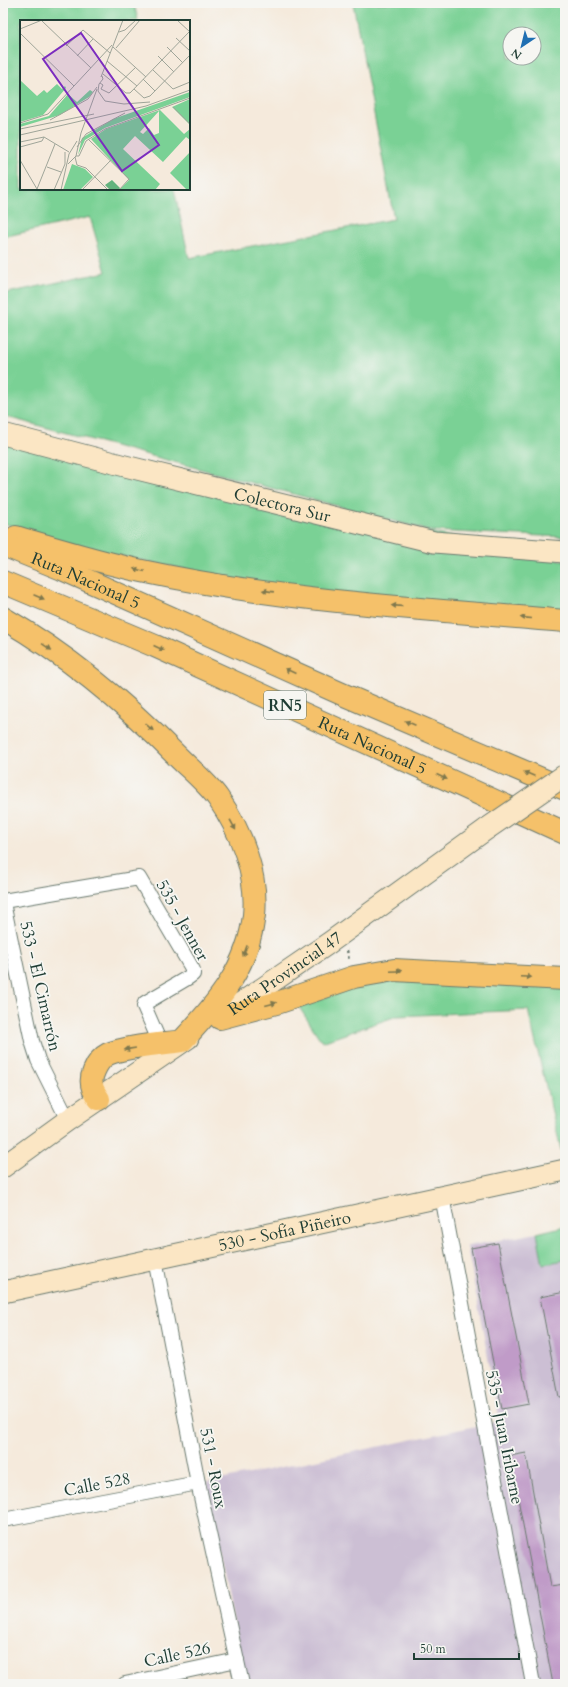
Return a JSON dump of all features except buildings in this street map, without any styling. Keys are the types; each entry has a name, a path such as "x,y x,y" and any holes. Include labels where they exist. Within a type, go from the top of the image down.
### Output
{"highway":[{"path":"3,533 141,571 230,586 331,600 565,621"},
{"name":"Ruta Nacional 5","path":"3,545 62,569 342,694 565,789"},
{"name":"Ruta Nacional 5","path":"3,582 155,646 565,832"},
{"path":"3,618 71,663 151,729 218,798 235,828 248,857 253,885 254,914 247,947 235,976 224,994 182,1042 126,1049 108,1054 100,1061 95,1069 91,1084 99,1099"},
{"path":"220,1018 280,1002 354,977 394,970 565,979"}],"street":[{"name":"Colectora Sur","path":"3,434 434,542 565,552"},
{"name":"Ruta Provincial 47","path":"3,1167 68,1120 329,943 488,828 565,775"},
{"name":"535 - Jenner","path":"3,902 139,878 193,970 193,974 145,1003 144,1006 160,1045"},
{"name":"533 - El Cimarrón","path":"3,902 32,1041 38,1060 68,1120"},
{"name":"530 - Sofía Piñeiro","path":"3,1292 565,1170"},
{"name":"535 - Juan Iribarne","path":"442,1196 533,1684"},
{"name":"531 - Roux","path":"155,1259 198,1483 242,1684"},
{"name":"Calle 528","path":"3,1520 198,1483"},
{"name":"Calle 526","path":"125,1684 237,1660"}],"shaded area":[{"path":"537,1233 543,1264 565,1260 565,1684 246,1684 206,1483 500,1421 467,1246"}],"green space":[{"path":"3,3 134,3 138,20 20,20 20,190 174,190 189,258 394,219 353,3 565,3 565,537 431,531 3,416 3,294 106,272 90,217 3,237"},
{"path":"3,442 565,561 565,615 287,590 77,547 3,523"},
{"path":"422,980 565,987 565,1153 562,1154 528,1010 397,1016 322,1042 299,1007 367,982"},
{"path":"565,1226 565,1260 543,1264 537,1233"}]}
